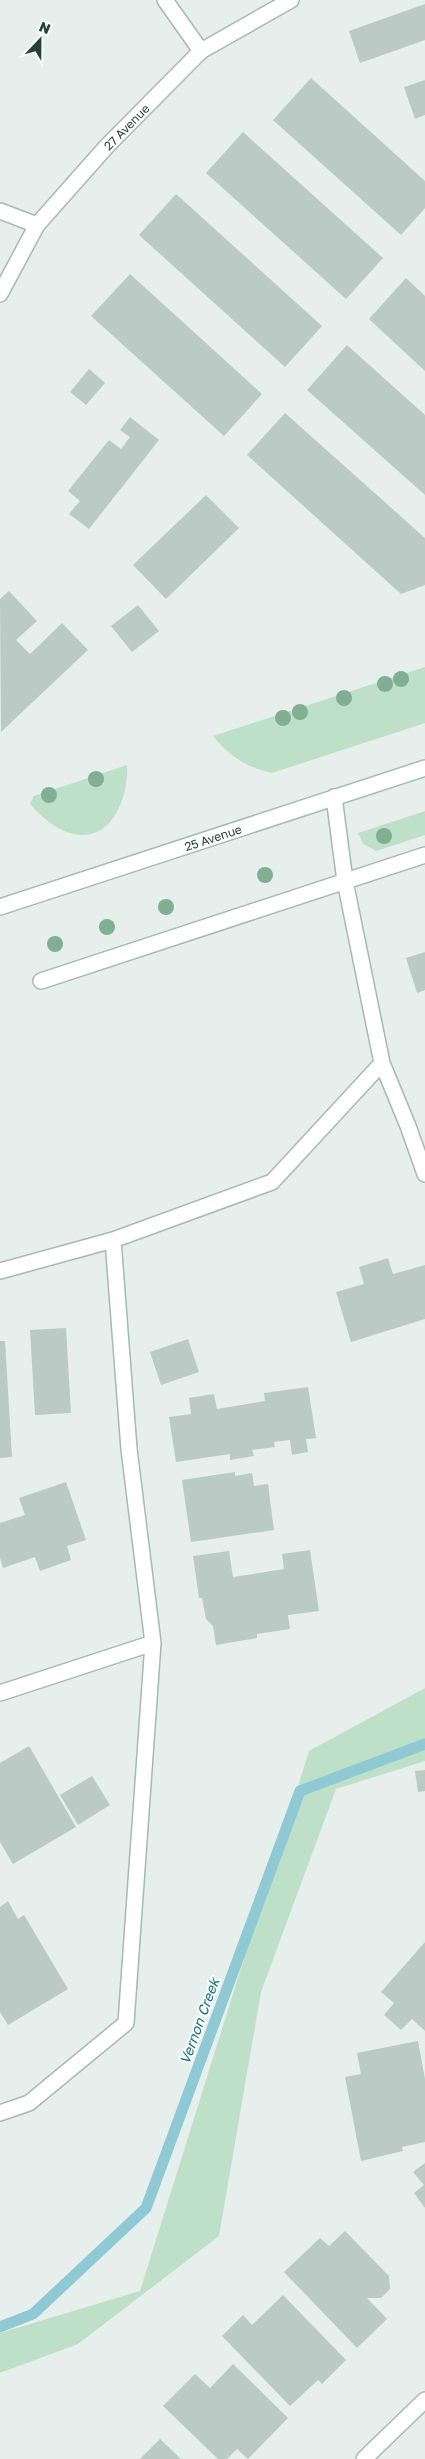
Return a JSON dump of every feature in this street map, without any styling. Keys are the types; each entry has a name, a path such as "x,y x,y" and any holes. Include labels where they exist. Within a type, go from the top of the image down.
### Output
{"street":[{"path":"165,0 201,51"},
{"name":"27 Avenue","path":"0,294 37,225 107,146 201,51 291,0"},
{"path":"0,211 37,225"},
{"name":"25 Avenue","path":"0,907 425,768"},
{"path":"334,797 345,881 382,1063 425,1174"},
{"path":"41,981 425,855"},
{"path":"0,1271 113,1240 272,1182 382,1063"},
{"path":"0,2113 29,2103 126,2023 153,1643 129,1449 113,1240"},
{"path":"0,1693 153,1643"},
{"path":"364,2459 425,2400"}],"green space":[{"path":"425,667 425,723 272,773 254,768 239,760 213,736"},
{"path":"127,765 125,787 118,810 103,828 93,833 82,835 60,829 40,815 30,804 34,796"},
{"path":"425,811 425,835 376,851 363,844 358,833"},
{"path":"425,1688 425,1761 336,1789 261,1992 219,2236 78,2344 0,2373 0,2333 140,2291 309,1751"}],"building":[{"path":"425,4 425,40 360,63 349,31"},
{"path":"311,78 425,181 425,208 401,235 273,120"},
{"path":"425,80 425,115 415,119 404,87"},
{"path":"243,132 383,258 346,299 206,173"},
{"path":"176,194 322,326 285,367 139,235"},
{"path":"130,274 262,394 224,436 91,316"},
{"path":"406,278 425,296 425,371 369,319"},
{"path":"347,345 425,415 425,495 307,390"},
{"path":"89,369 105,383 86,405 70,392"},
{"path":"285,413 425,538 425,585 401,594 247,455"},
{"path":"130,417 159,440 89,529 69,514 80,501 68,491 109,440 121,449 130,437 120,430"},
{"path":"206,495 239,528 166,599 133,565"},
{"path":"9,591 37,621 16,640 30,654 62,623 88,650 1,732 0,599"},
{"path":"138,605 159,631 132,652 111,626"},
{"path":"425,952 425,990 417,993 406,958"},
{"path":"388,1258 393,1274 425,1265 425,1319 351,1342 336,1292 364,1284 359,1267"},
{"path":"66,1328 71,1413 35,1415 30,1330"},
{"path":"188,1339 199,1372 161,1385 150,1352"},
{"path":"0,1341 5,1341 12,1457 0,1458"},
{"path":"308,1387 316,1438 306,1439 308,1452 292,1455 290,1440 274,1442 275,1447 252,1450 254,1456 230,1460 230,1454 176,1462 169,1417 191,1414 189,1398 214,1394 217,1409 265,1401 264,1393"},
{"path":"235,1472 235,1476 252,1473 254,1486 268,1484 274,1530 191,1542 182,1480"},
{"path":"66,1482 86,1540 67,1546 71,1560 40,1571 35,1557 3,1568 0,1558 0,1523 25,1515 19,1498"},
{"path":"310,1550 319,1611 288,1615 290,1629 257,1634 257,1638 216,1645 213,1626 206,1619 202,1598 199,1598 193,1556 229,1551 233,1577 284,1569 282,1554"},
{"path":"29,1746 76,1827 13,1864 0,1842 0,1763"},
{"path":"425,1770 425,1791 418,1792 415,1771"},
{"path":"92,1776 110,1805 78,1825 60,1795"},
{"path":"8,1901 18,1919 24,1915 68,1989 8,2025 0,2012 0,1907"},
{"path":"425,1942 425,2031 412,2019 401,2030 384,2015 394,2003 381,1992"},
{"path":"418,2041 425,2079 425,2142 402,2147 403,2151 361,2161 345,2077 361,2074 357,2053"},
{"path":"425,2163 425,2208 414,2193 424,2185 413,2172"},
{"path":"345,2231 389,2276 390,2289 381,2298 367,2298 387,2319 357,2348 284,2272 320,2238 329,2246"},
{"path":"283,2295 346,2360 322,2384 318,2380 290,2406 222,2336 243,2315 252,2325"},
{"path":"233,2364 288,2418 248,2459 237,2449 227,2459 218,2459 163,2406 195,2374 210,2388"},
{"path":"160,2439 181,2459 140,2459"}],"waterway":[{"name":"Vernon Creek","path":"0,2327 33,2314 146,2208 300,1791 425,1744"}]}
